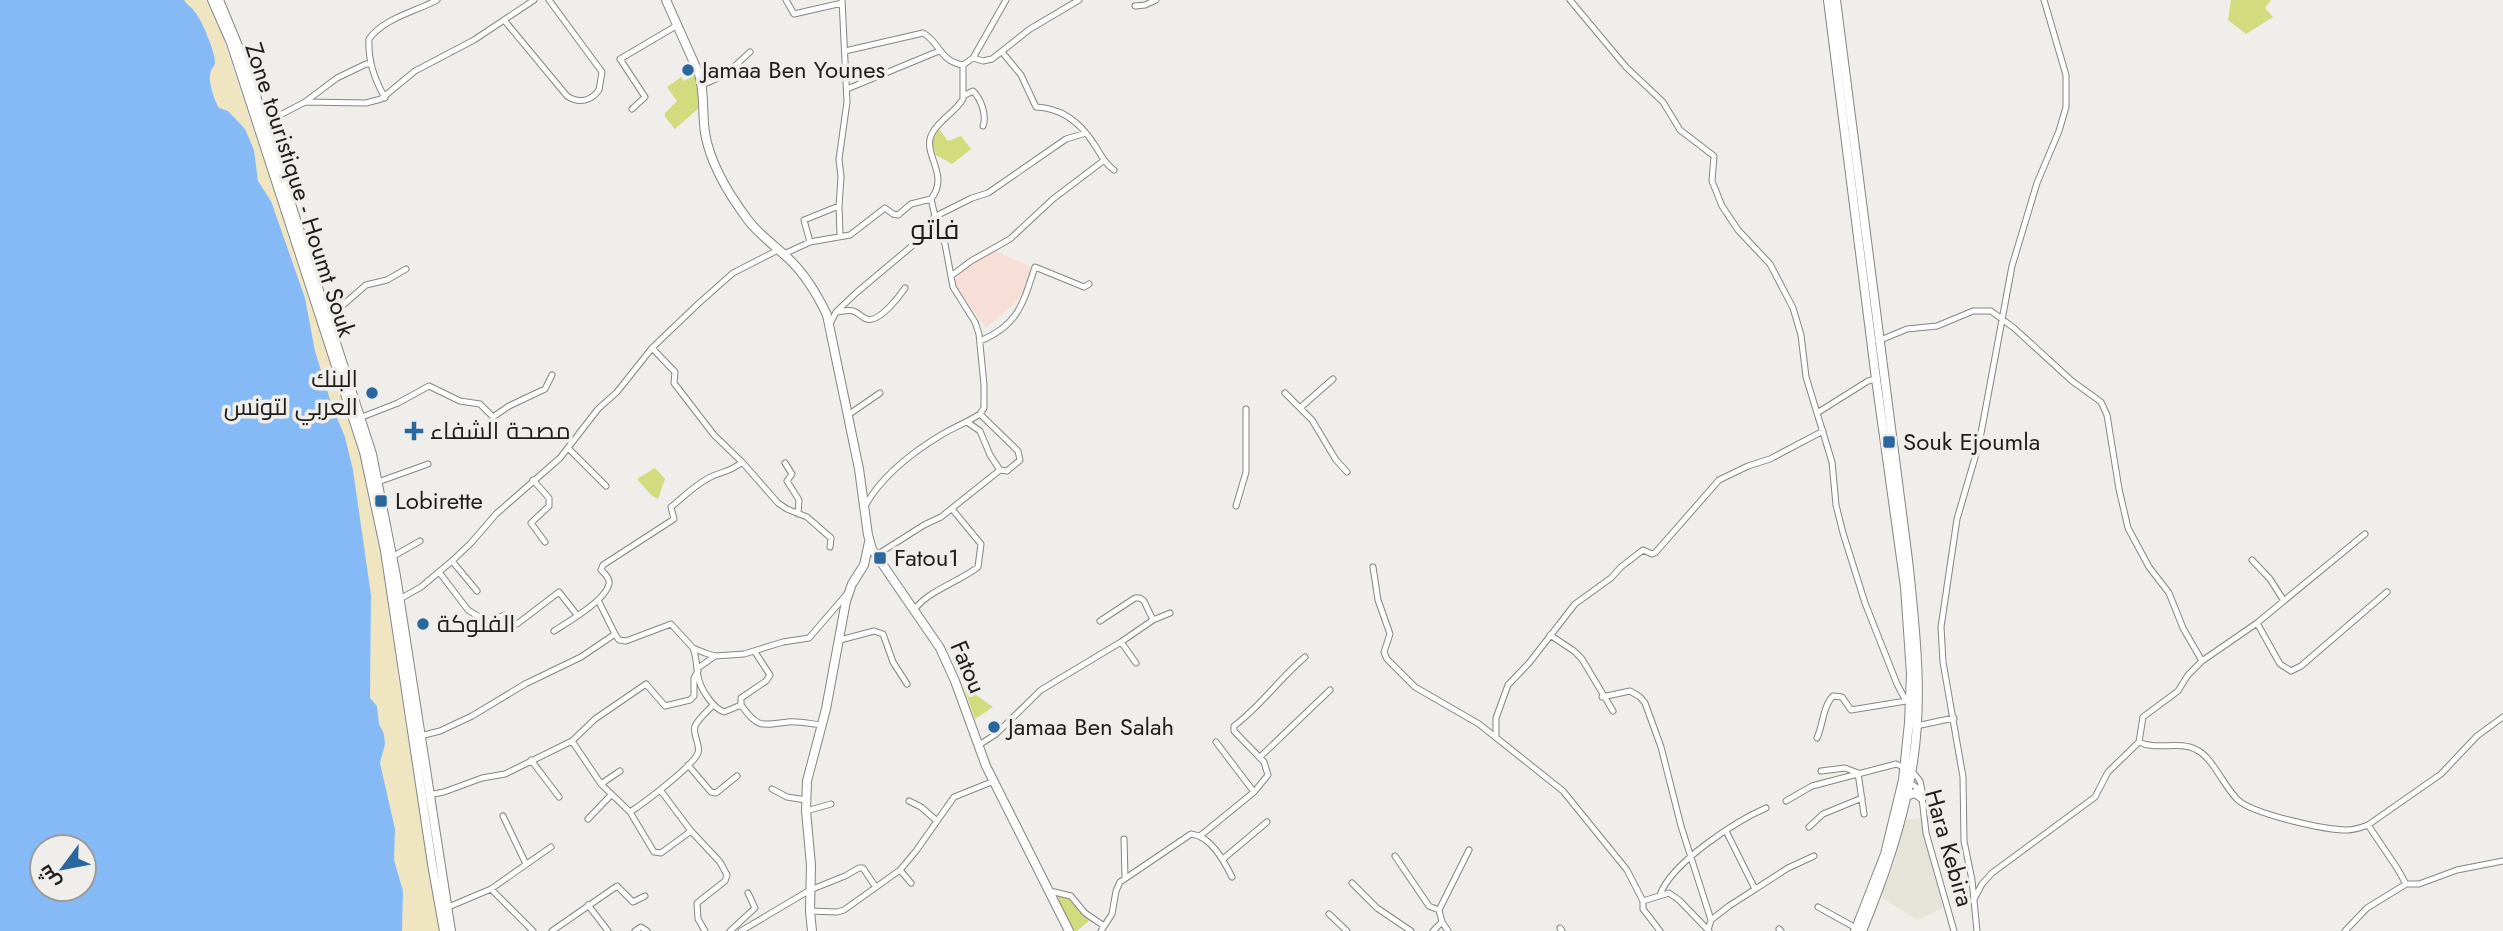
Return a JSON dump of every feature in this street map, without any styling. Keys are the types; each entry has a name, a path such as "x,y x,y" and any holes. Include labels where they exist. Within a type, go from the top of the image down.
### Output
{"main road":[{"name":"Zone touristique - Houmt Souk","path":"212,0 261,125"},
{"path":"219,0 243,56 261,125 378,482 393,557 395,601 444,931"},
{"name":"Fatou","path":"666,0 699,74 705,135 716,165 749,222 798,268 823,307 830,325 835,365 848,416 865,506 869,542 864,565 849,593 822,725 809,772 806,811 811,865 812,931"},
{"path":"1828,0 1855,181"},
{"path":"1836,0 1879,379 1916,645 1909,768"},
{"path":"1868,286 1878,341 1879,379"},
{"path":"358,419 420,736 425,796 451,931"},
{"name":"Fatou","path":"869,542 876,557 934,637 950,668 978,746 1069,931"},
{"path":"864,565 876,557"},
{"path":"1858,930 1888,855 1906,796 1916,726 1911,700"},
{"path":"1888,855 1907,781"},
{"path":"1906,796 1915,793 1922,798"}],"street":[{"path":"384,98 369,64 369,39 374,32 390,22 437,0"},
{"path":"305,102 366,103 384,98 415,71 474,40 534,0"},
{"path":"504,20 567,96 579,101 589,99 600,90 602,72 549,0"},
{"path":"786,0 794,15 842,1 847,89 846,120 839,159 840,236"},
{"path":"963,65 973,58 1006,0"},
{"path":"973,58 988,61 1030,29 1079,0"},
{"path":"1135,6 1156,0"},
{"path":"1570,0 1626,67 1663,102 1680,130 1714,156 1712,181 1722,206 1738,230 1770,264 1793,308 1801,335 1806,377 1832,462 1836,505 1855,574 1886,657 1911,700 1851,710 1842,697 1833,696 1828,701 1823,726 1817,737"},
{"path":"1977,931 1964,841 1964,777 1941,646 1941,627 1957,519 1979,444 2003,308 2029,205 2059,131 2067,99 2066,75 2044,0"},
{"path":"632,109 645,97 620,59 676,26"},
{"path":"845,51 923,33 931,37 939,51 953,62 963,65"},
{"path":"847,89 939,51"},
{"path":"702,85 725,75 750,52"},
{"path":"1002,52 1021,75 1036,107 1058,110 1074,120 1086,133 1103,161 1114,170"},
{"path":"261,125 305,102 337,78 369,64"},
{"path":"963,65 965,95 961,104 935,130 930,139 938,179 937,189 931,199 954,290 975,322 980,341 985,399 980,421 980,431 1000,470 1003,472 1011,469 1020,460 1020,455 982,416"},
{"path":"965,95 973,91 981,101 985,122 983,126"},
{"path":"934,217 988,193 1066,139 1086,133"},
{"path":"951,276 1010,239 1053,199 1103,161"},
{"path":"395,601 421,587 452,561 496,514 569,449 598,409 617,392 652,348 724,280 742,268 781,252 810,242 849,235 885,208 896,215 911,205 931,199"},
{"path":"810,242 804,220 839,206"},
{"path":"830,325 836,312 856,293 937,225"},
{"path":"980,341 999,332 1013,319 1025,299 1035,267 1084,286 1089,284"},
{"path":"324,316 343,305 366,285 387,280 406,269"},
{"path":"836,312 852,311 867,319 873,319 892,305 905,288"},
{"path":"1995,313 2003,308"},
{"path":"1878,341 1907,329 1937,326 1973,311 1995,313 2059,370 2101,402 2107,415 2128,528 2149,567 2169,593 2183,628 2202,661"},
{"path":"652,348 675,372 674,383 714,435 778,503 807,517 831,538 830,547"},
{"path":"358,419 398,403 429,386 460,401 480,404 493,417 545,389 552,374"},
{"path":"1300,408 1332,379"},
{"path":"1816,413 1868,381 1879,379"},
{"path":"848,416 880,393"},
{"path":"1285,393 1312,420 1336,460 1347,472"},
{"path":"1236,506 1246,472 1246,409"},
{"path":"865,506 882,482 918,451 943,434 982,416"},
{"path":"967,422 980,431"},
{"path":"1496,736 1496,718 1508,685 1530,663 1574,604 1611,578 1636,553 1643,550 1655,553 1719,480 1730,473 1770,459 1823,431"},
{"path":"569,449 606,486"},
{"path":"554,631 598,600 610,583 601,570 603,565 674,519 670,508 699,484 712,476 730,471 742,462"},
{"path":"785,463 792,473 787,481 799,500 798,514"},
{"path":"378,482 428,464"},
{"path":"876,557 921,527 942,517 1000,470"},
{"path":"533,480 549,498 549,506 531,523 545,542"},
{"path":"914,610 920,602 978,567 981,544 952,509"},
{"path":"1973,901 1992,873 2095,797 2108,772 2139,742 2140,722 2143,717 2178,691 2184,680 2202,661 2256,623 2365,534"},
{"path":"393,557 420,541"},
{"path":"2252,559 2270,579 2284,601"},
{"path":"452,561 477,591"},
{"path":"1373,567 1378,600 1390,634 1384,652 1387,659 1426,695 1479,724 1549,779 1572,802 1627,870 1643,901 1643,909 1660,931"},
{"path":"439,572 468,610 489,623 504,615 511,623 517,624 559,592 577,615"},
{"path":"2256,623 2280,664 2291,671 2301,666 2387,592"},
{"path":"598,600 619,640 626,641 671,624 693,648 715,656 755,652 783,642 808,638 849,593"},
{"path":"1100,621 1135,598 1144,601 1153,620"},
{"path":"978,746 996,734 1041,690 1153,620 1170,613"},
{"path":"840,640 874,631 883,634 897,673 907,684"},
{"path":"420,736 440,731 472,716 525,684 581,657 615,634"},
{"path":"1550,635 1581,659 1612,710"},
{"path":"1121,642 1136,663"},
{"path":"693,648 701,683 713,705 724,712 741,705"},
{"path":"755,652 770,675 741,698 741,705 754,722 765,726 792,722 822,725"},
{"path":"425,796 482,778 499,776 572,741 595,719 646,684 665,706 690,700 694,695 694,678 698,669 715,656"},
{"path":"1200,836 1254,792 1268,775 1260,757 1234,731 1234,726 1257,707 1305,657"},
{"path":"1260,757 1330,690"},
{"path":"1602,697 1630,691 1645,703 1661,747 1711,920 1708,930 1669,893 1643,901"},
{"path":"630,812 661,791 688,765 698,752 695,726 713,705"},
{"path":"2139,742 2150,746 2172,745 2199,751 2235,797 2256,810 2339,829 2360,828 2441,774 2477,736 2503,717"},
{"path":"1479,724 1496,718"},
{"path":"1916,726 1954,718"},
{"path":"572,741 601,784 630,812 648,845 657,854 691,831"},
{"path":"1216,742 1254,792"},
{"path":"531,760 559,797"},
{"path":"1786,800 1812,786 1896,764 1909,768 1920,781 1922,798"},
{"path":"688,765 711,792 716,793 737,776"},
{"path":"1821,771 1845,768 1858,773"},
{"path":"601,784 620,771"},
{"path":"1858,773 1864,814"},
{"path":"810,911 844,910 900,870 954,797 994,781"},
{"name":"Hara Kebira","path":"1907,781 1919,790 1922,798 1926,833 1954,931"},
{"path":"772,789 787,797 806,800"},
{"path":"661,791 691,831 720,862 727,876 725,881 698,903 698,919 705,931"},
{"path":"588,819 611,795"},
{"path":"1809,827 1823,814 1862,798"},
{"path":"909,801 937,821"},
{"path":"806,811 831,804"},
{"path":"1660,895 1664,885 1691,857 1743,818 1766,808"},
{"path":"503,816 526,864"},
{"path":"1223,859 1267,822"},
{"path":"2368,825 2406,884"},
{"path":"1726,831 1755,889"},
{"path":"1050,891 1071,896 1103,929 1112,914 1116,891 1125,877 1191,834 1200,836 1223,859 1232,877"},
{"path":"1124,839 1125,877"},
{"path":"446,908 491,889 551,847"},
{"path":"1448,931 1439,910 1469,850"},
{"path":"1395,856 1429,906 1439,910"},
{"path":"1711,920 1788,868 1814,856"},
{"path":"2345,931 2367,908 2406,884 2419,884 2457,870 2503,861"},
{"path":"741,931 810,890 861,867 875,886"},
{"path":"900,870 911,883"},
{"path":"1352,883 1377,908 1411,931"},
{"path":"552,931 617,886 633,902 645,896"},
{"path":"491,889 533,931"},
{"path":"730,931 755,908 748,892"},
{"path":"588,905 607,931"},
{"path":"1818,906 1858,930"},
{"path":"1329,914 1347,931"},
{"path":"1433,931 1442,922"},
{"path":"635,931 641,927 647,931"}],"shaded area":[{"path":"994,251 1031,269 1022,294 986,328 954,284 970,263"},
{"path":"1920,818 1943,908 1917,920 1883,898 1882,893 1895,860 1905,820"}],"green space":[{"path":"2231,0 2271,0 2265,8 2273,17 2246,34 2228,20"},
{"path":"695,75 699,85 700,107 675,129 665,117 665,113 677,101 667,87 681,77 684,81"},
{"path":"939,129 948,141 961,136 971,149 952,164 936,155 932,142"},
{"path":"655,468 665,479 658,499 637,479"},
{"path":"969,690 993,707 975,719 965,691"},
{"path":"1065,893 1090,920 1077,931 1073,931 1056,894"}],"sand":[{"path":"184,0 206,0 222,34 360,453 381,559 440,931 402,931 403,891 394,860 395,829 380,763 385,744 384,734 379,725 377,706 370,698 371,595 345,437 315,351 305,298 271,201 258,181 254,150 245,129 228,111 217,105 210,79 215,61 212,49 198,16"}],"water":[{"path":"0,0 184,0 198,15 204,28 215,63 210,79 212,90 219,108 228,111 245,129 254,150 258,181 271,201 305,298 315,351 345,437 353,470 371,595 370,698 377,706 379,724 384,734 385,744 380,763 395,829 394,860 403,891 402,931 0,931"}],"place":[{"name":"Jamaa Ben Younes","path":"688,70"},
{"name":"البنك العربي لتونس","path":"372,393"},
{"name":"مصحة الشفاء","path":"414,431"},
{"name":"Souk Ejoumla","path":"1889,442"},
{"name":"Lobirette","path":"381,501"},
{"name":"Fatou1","path":"880,558"},
{"name":"الفلوكة","path":"423,624"},
{"name":"Jamaa Ben Salah","path":"994,727"}],"district":[{"name":"فاتو","path":"935,229"}]}
